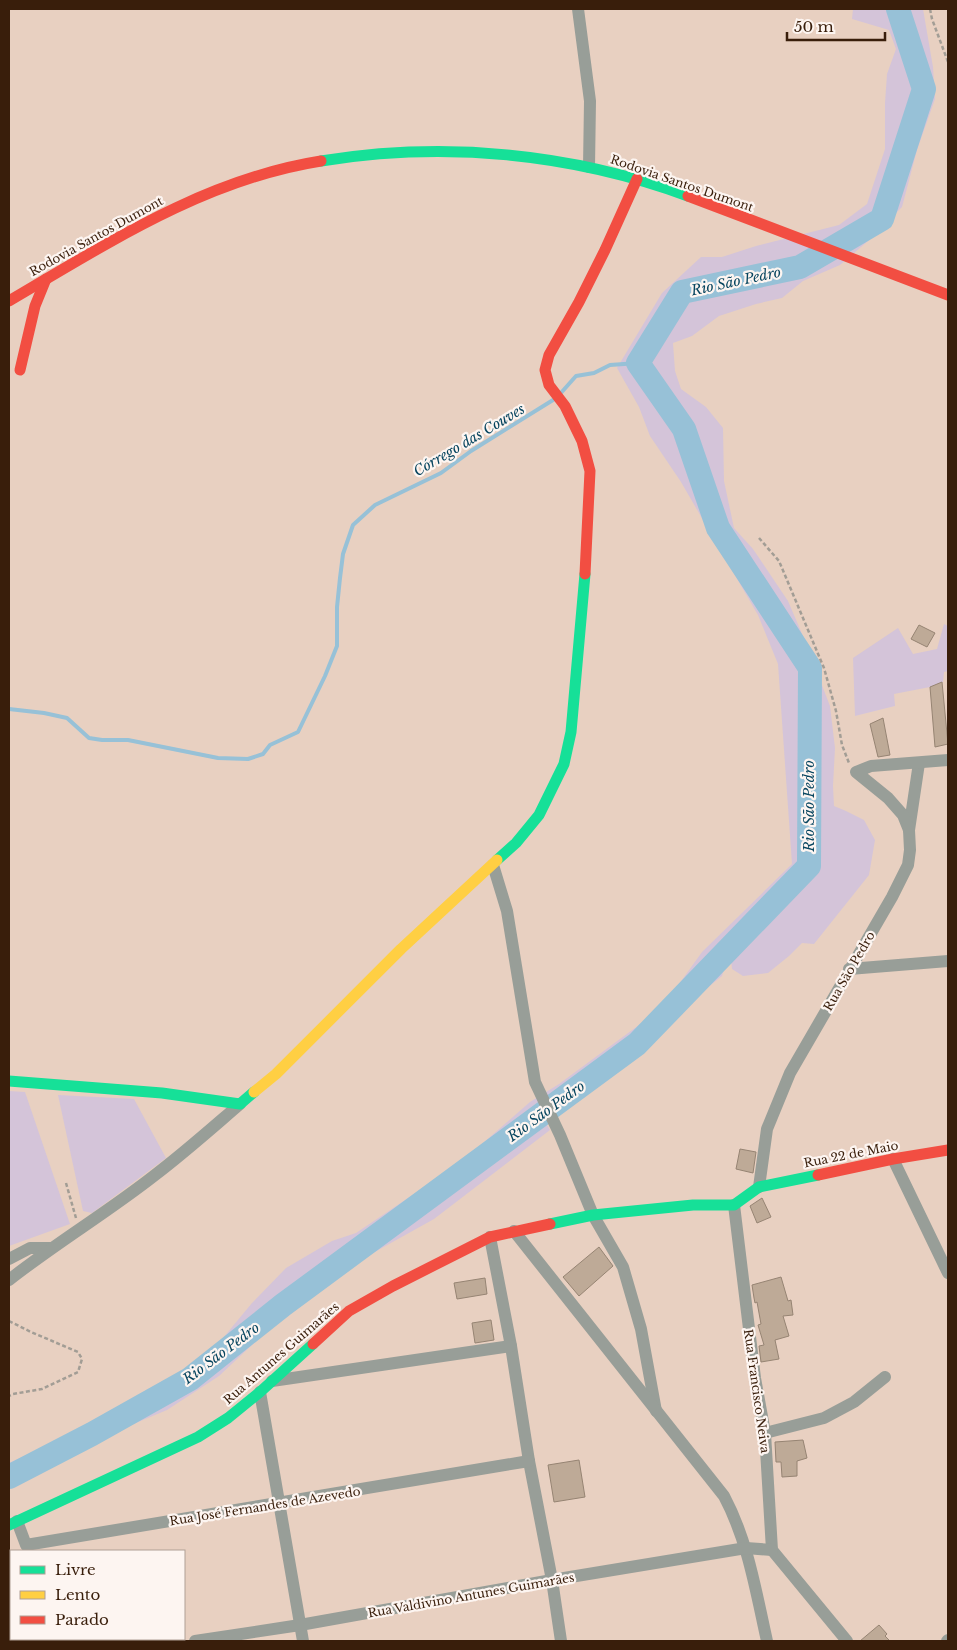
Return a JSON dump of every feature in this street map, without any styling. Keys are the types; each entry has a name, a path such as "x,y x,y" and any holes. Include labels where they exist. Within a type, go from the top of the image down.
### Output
{"main road":[{"name":"Rodovia Santos Dumont","path":"9,301 138,226 212,192 262,174 326,158 391,151 456,150 523,155 589,167 637,179 948,295"},
{"path":"9,1081 162,1093 240,1104 276,1074 401,949 493,865 516,842 543,807 564,764 571,732 585,572 590,471 582,441 565,406 549,385 545,370 549,355 579,302 605,250 637,179"},
{"path":"20,370 35,306 46,279"},
{"name":"Rua 22 de Maio","path":"760,1187 893,1159 948,1150"},
{"path":"734,1205 760,1187"},
{"name":"Rua Antunes Guimarães","path":"13,1523 198,1437 228,1418 260,1392 349,1311 393,1286 490,1237 593,1215 693,1205 734,1205"}],"street":[{"path":"578,9 590,101 589,167"},
{"path":"856,772 871,766 948,760"},
{"path":"909,830 919,763"},
{"name":"Rua São Pedro","path":"760,1187 767,1129 790,1072 892,897 908,865 910,850 909,830 903,815 888,798 856,772"},
{"path":"493,865 506,911 535,1082 560,1135 593,1215 624,1267 641,1329 656,1411"},
{"path":"850,969 948,961"},
{"path":"9,1280 50,1248 156,1175 240,1104"},
{"path":"893,1159 948,1273"},
{"name":"Rua Francisco Neiva","path":"734,1205 755,1378 765,1433 772,1550"},
{"path":"514,1231 724,1496 735,1516 746,1548 767,1641"},
{"path":"490,1237 511,1346 561,1641"},
{"path":"9,1259 30,1248 50,1248"},
{"path":"272,1381 511,1346"},
{"path":"765,1433 824,1418 854,1402 885,1377"},
{"path":"260,1392 303,1641"},
{"name":"Rua José Fernandes de Azevedo","path":"13,1523 27,1548 529,1461"},
{"name":"Rua Valdivino Antunes Guimarães","path":"195,1641 300,1625 746,1548 772,1550"},
{"path":"772,1550 848,1641"}],"path":[{"path":"930,9 948,62"},
{"path":"758,538 779,561 789,582 824,668 836,711 845,755 856,772"},
{"path":"66,1183 79,1229"},
{"path":"9,1321 78,1352 82,1359 78,1372 42,1389 9,1396"}],"shaded area":[{"path":"853,9 923,9 933,67 935,99 917,150 902,207 868,241 840,265 803,281 782,298 719,316 692,336 673,343 675,371 681,389 706,407 723,428 724,481 734,528 753,549 788,601 830,706 835,748 834,806 864,820 875,840 869,875 814,944 802,943 768,973 743,976 732,969 730,949 722,976 637,1044 541,1115 550,1130 434,1219 328,1278 219,1376 167,1410 119,1430 9,1484 9,1463 77,1432 142,1393 176,1383 223,1338 252,1303 286,1268 332,1241 356,1233 460,1163 530,1102 559,1084 643,1022 674,991 702,952 792,864 778,664 758,615 681,482 650,436 639,407 617,368 662,293 701,257 722,257 756,246 839,225 867,204 885,149 887,74 896,49 889,30 852,19"},
{"path":"944,624 948,626 948,671 944,672 943,682 930,687 894,694 895,706 855,716 853,658 898,628 913,654 937,649"},
{"path":"9,1091 25,1092 70,1224 9,1246"},
{"path":"58,1095 134,1099 166,1158 92,1213 83,1211"}],"building":[{"path":"919,625 935,633 927,647 911,639"},
{"path":"942,682 948,744 935,747 930,687"},
{"path":"883,718 890,755 878,757 870,724"},
{"path":"740,1149 756,1152 753,1173 736,1169"},
{"path":"762,1198 771,1217 757,1223 750,1206"},
{"path":"599,1247 613,1266 579,1296 563,1277"},
{"path":"781,1277 788,1301 791,1300 793,1315 783,1316 789,1336 775,1340 779,1359 761,1362 759,1346 764,1345 758,1325 761,1324 752,1285"},
{"path":"485,1278 487,1294 457,1299 454,1283"},
{"path":"491,1320 494,1340 475,1343 472,1323"},
{"path":"803,1440 807,1458 797,1461 797,1476 782,1477 781,1462 776,1462 775,1442"},
{"path":"579,1460 585,1497 554,1502 548,1465"},
{"path":"879,1625 890,1641 860,1641"}],"waterway":[{"name":"Rio São Pedro","path":"9,1477 92,1434 190,1379 283,1305 637,1044 809,866 810,668 718,528 684,429 638,363 682,292 800,267 882,219 924,89 898,9"},
{"name":"Córrego das Couves","path":"560,394 576,376 594,373 610,365 638,363"},
{"name":"Córrego das Couves","path":"9,709 67,718 89,738 128,740 218,758 248,759 263,754 270,745 298,732 337,646 337,607 343,554 353,525 375,505 441,473 471,451 553,400"}],"traffic: fast":[{"path":"321,161 414,152 461,152 507,155 599,170 644,181 688,196"},
{"path":"497,860 516,843 539,815 564,764 571,732 585,574"},
{"path":"9,1081 162,1093 240,1104 254,1092"},
{"path":"550,1224 593,1215 693,1205 734,1205 759,1187 818,1175"},
{"path":"9,1525 198,1437 228,1418 313,1344"}],"traffic: slow":[{"path":"254,1092 276,1074 401,949 497,860"}],"traffic: jam":[{"path":"9,301 121,236 198,198 238,182 279,170 321,161"},
{"path":"585,574 590,471 582,441 565,406 549,385 545,370 549,355 579,302 637,179"},
{"path":"688,196 948,295"},
{"path":"20,370 35,306 46,279"},
{"path":"818,1175 893,1159 948,1150"},
{"path":"313,1344 349,1311 393,1286 490,1237 550,1224"}]}
